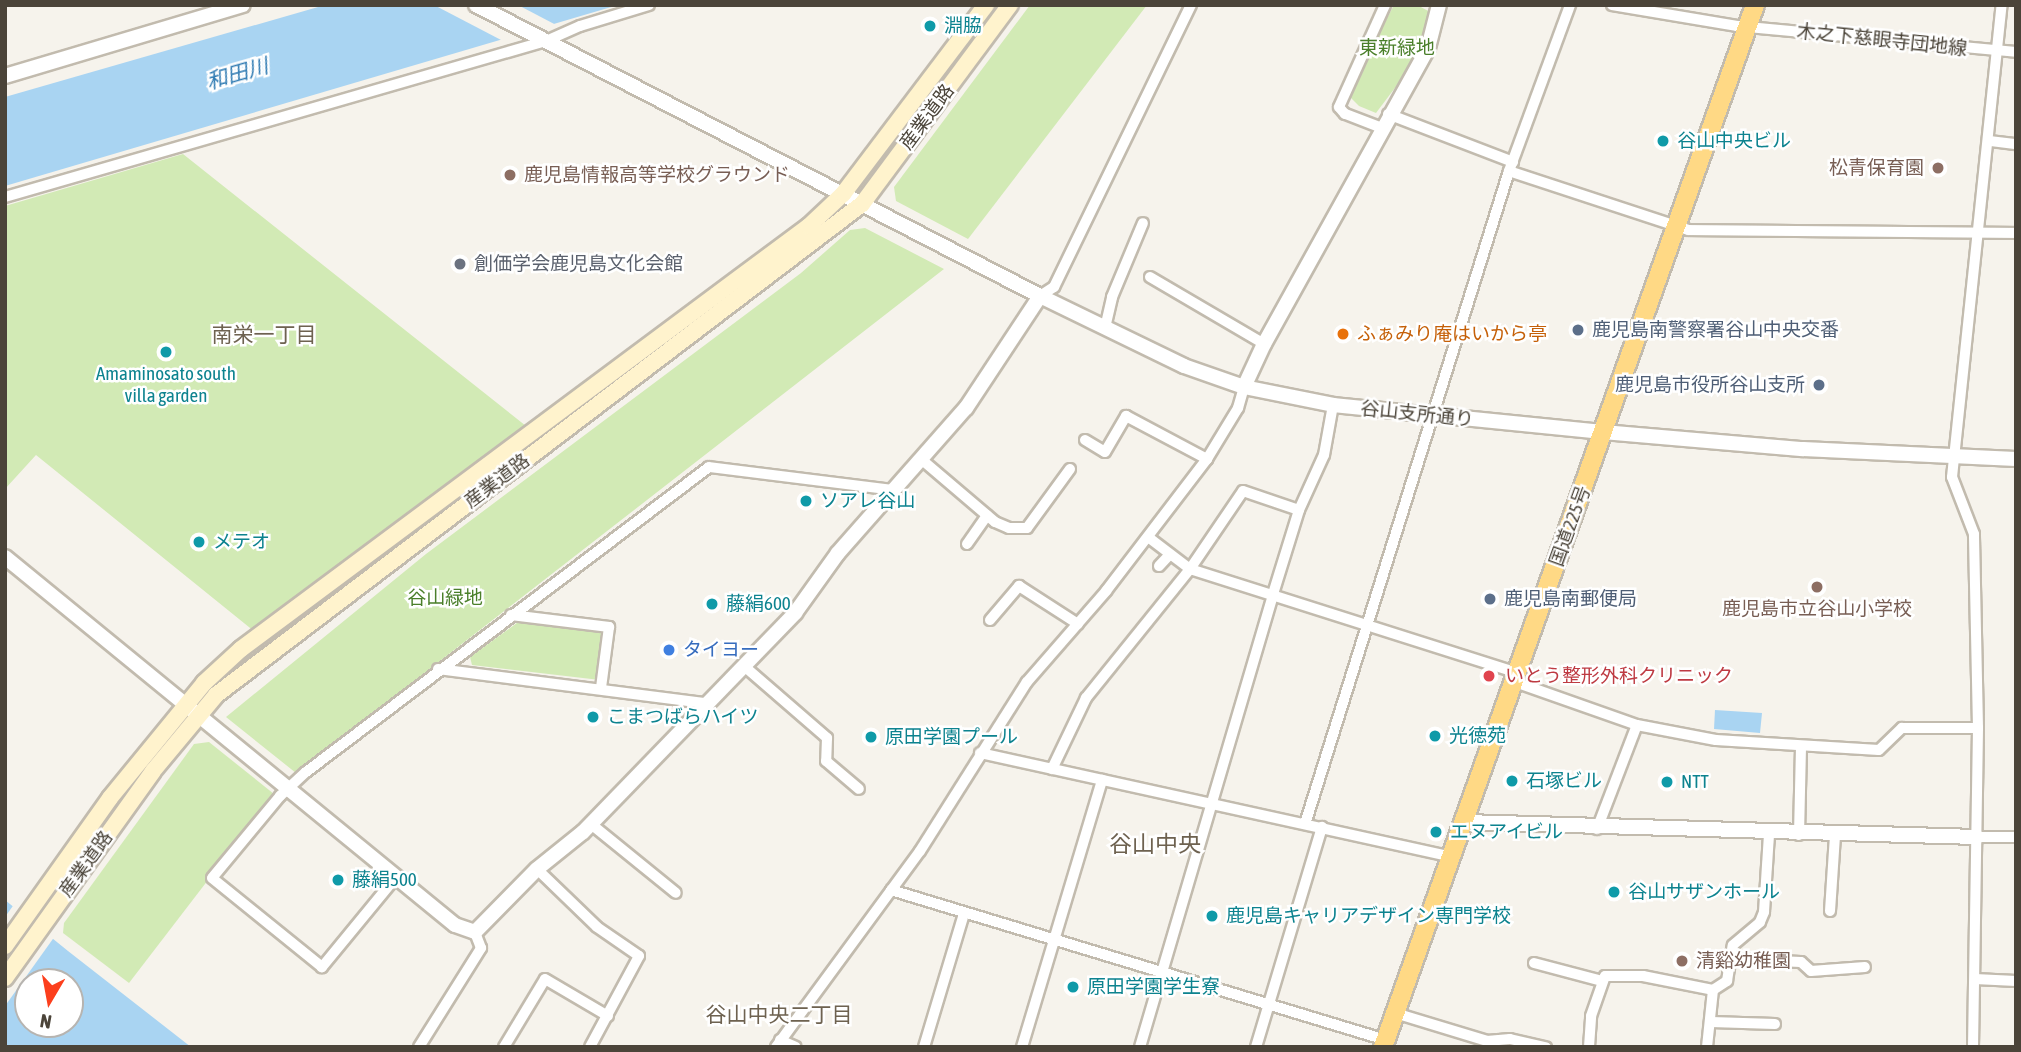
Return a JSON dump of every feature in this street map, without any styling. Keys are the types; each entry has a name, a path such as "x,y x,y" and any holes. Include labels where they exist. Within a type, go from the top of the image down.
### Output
{"highway":[{"name":"国道225号","path":"1385,1043 1678,228 1755,5"}],"main road":[{"name":"産業道路","path":"5,946 185,704 241,649 770,256 843,194 986,5"},
{"name":"産業道路","path":"5,978 198,714 267,653 821,239 862,204 1010,5"}],"street":[{"path":"5,76 243,5"},
{"name":"谷山支所通り","path":"476,5 1040,296 1184,366 1244,387 1333,405 1603,432 1952,457 2016,459"},
{"path":"5,197 546,41 649,5"},
{"path":"475,932 537,869 591,824 710,704 795,613 838,553 986,381 1040,296 1054,287 1191,5"},
{"path":"1385,5 1339,107 1345,114 1385,121 1678,228 2016,233"},
{"path":"796,1047 778,1043 891,890 1027,682 1078,624 1207,459 1238,408 1244,387 1264,344 1385,121 1428,48 1439,5"},
{"path":"1305,824 1511,166 1570,5"},
{"name":"木之下慈眼寺団地線","path":"1612,5 1748,24 2016,52"},
{"path":"1973,1047 1979,728 1974,534 1954,488 1952,457 2000,51 2002,5"},
{"path":"1990,141 2016,144"},
{"path":"1105,328 1112,297 1143,223"},
{"path":"1150,277 1264,344"},
{"path":"1140,1047 1299,510 1319,470 1333,405"},
{"path":"1085,440 1105,452 1126,416 1207,459"},
{"path":"921,458 1004,527 1027,528 1070,468"},
{"path":"396,877 323,967 212,878 289,788 438,669 713,465 894,490"},
{"path":"1052,769 1086,698 1190,569 1242,491 1299,510"},
{"path":"967,544 987,515"},
{"path":"1148,537 1190,569 1368,624 1637,725 1716,740 1879,750 1902,728 1979,728"},
{"path":"1159,566 1170,554"},
{"path":"5,557 462,930 475,932"},
{"path":"990,620 1019,586 1078,624"},
{"path":"511,615 609,627 601,688"},
{"path":"744,666 827,738 826,761 859,789"},
{"path":"438,669 710,704"},
{"path":"1597,829 1637,725"},
{"path":"1799,835 1801,746"},
{"path":"981,753 1452,857"},
{"path":"1022,1047 1102,780"},
{"path":"1465,822 1769,835 2016,837"},
{"path":"591,824 676,893"},
{"path":"1256,1047 1322,827"},
{"path":"1589,1047 1591,1016 1605,975 1622,973 1713,990 1727,981 1733,944 1760,922 1764,912 1769,835"},
{"path":"1830,911 1835,836"},
{"path":"537,869 597,927 639,956 592,1043 605,1047"},
{"path":"891,890 1385,1043"},
{"path":"923,1047 964,914"},
{"path":"419,1047 481,948 475,932"},
{"path":"1730,959 1801,962 1811,971 1865,967"},
{"path":"1534,962 1602,981"},
{"path":"504,1047 545,979 608,1016"},
{"path":"1975,979 2016,981"},
{"path":"1707,1047 1713,990"},
{"path":"1395,1013 1488,1041 1510,1039 1546,1047"},
{"path":"1711,1023 1775,1024"}],"green space":[{"path":"1030,5 1147,5 968,239 896,201 894,187"},
{"name":"東新緑地","path":"1394,5 1417,5 1432,13 1419,56 1376,113 1359,106 1347,94"},
{"path":"183,154 526,426 260,636 36,455 5,489 5,206"},
{"name":"谷山緑地","path":"865,228 944,269 296,773 226,717 426,554 801,273 850,230"},
{"path":"521,620 602,630 600,680 472,665 470,657"},
{"path":"209,742 274,794 129,983 63,933 64,923 194,744"}],"water":[{"name":"和田川","path":"325,5 618,5 5,186 5,97"},
{"path":"1715,710 1762,713 1760,733 1714,729"},
{"path":"5,900 68,951 191,1047 5,1047"}],"pier":[{"path":"434,5 518,5 558,26 503,41"},
{"path":"15,903 55,936 32,968 14,968 14,993 5,1006 5,917"}],"place":[{"name":"淵脇","path":"930,26"},
{"name":"谷山中央ビル","path":"1663,141"},
{"name":"松青保育園","path":"1938,168"},
{"name":"鹿児島情報高等学校グラウンド","path":"510,175"},
{"name":"創価学会鹿児島文化会館","path":"460,264"},
{"name":"鹿児島南警察署谷山中央交番","path":"1578,330"},
{"name":"ふぁみり庵はいから亭","path":"1343,334"},
{"name":"Amaminosato south villa garden","path":"166,352"},
{"name":"鹿児島市役所谷山支所","path":"1819,385"},
{"name":"ソアレ谷山","path":"806,501"},
{"name":"メテオ","path":"199,542"},
{"name":"鹿児島市立谷山小学校","path":"1817,587"},
{"name":"鹿児島南郵便局","path":"1490,599"},
{"name":"藤絹600","path":"712,604"},
{"name":"タイヨー","path":"669,650"},
{"name":"いとう整形外科クリニック","path":"1489,676"},
{"name":"こまつばらハイツ","path":"593,717"},
{"name":"光徳苑","path":"1435,736"},
{"name":"原田学園プール","path":"871,737"},
{"name":"石塚ビル","path":"1512,781"},
{"name":"NTT","path":"1667,782"},
{"name":"エヌアイビル","path":"1436,832"},
{"name":"藤絹500","path":"338,880"},
{"name":"谷山サザンホール","path":"1614,892"},
{"name":"鹿児島キャリアデザイン専門学校","path":"1212,916"},
{"name":"清谿幼稚園","path":"1682,961"},
{"name":"原田学園学生寮","path":"1073,987"}],"district":[{"name":"南栄一丁目","path":"264,334"},
{"name":"谷山中央","path":"1155,844"},
{"name":"谷山中央二丁目","path":"779,1014"}]}
